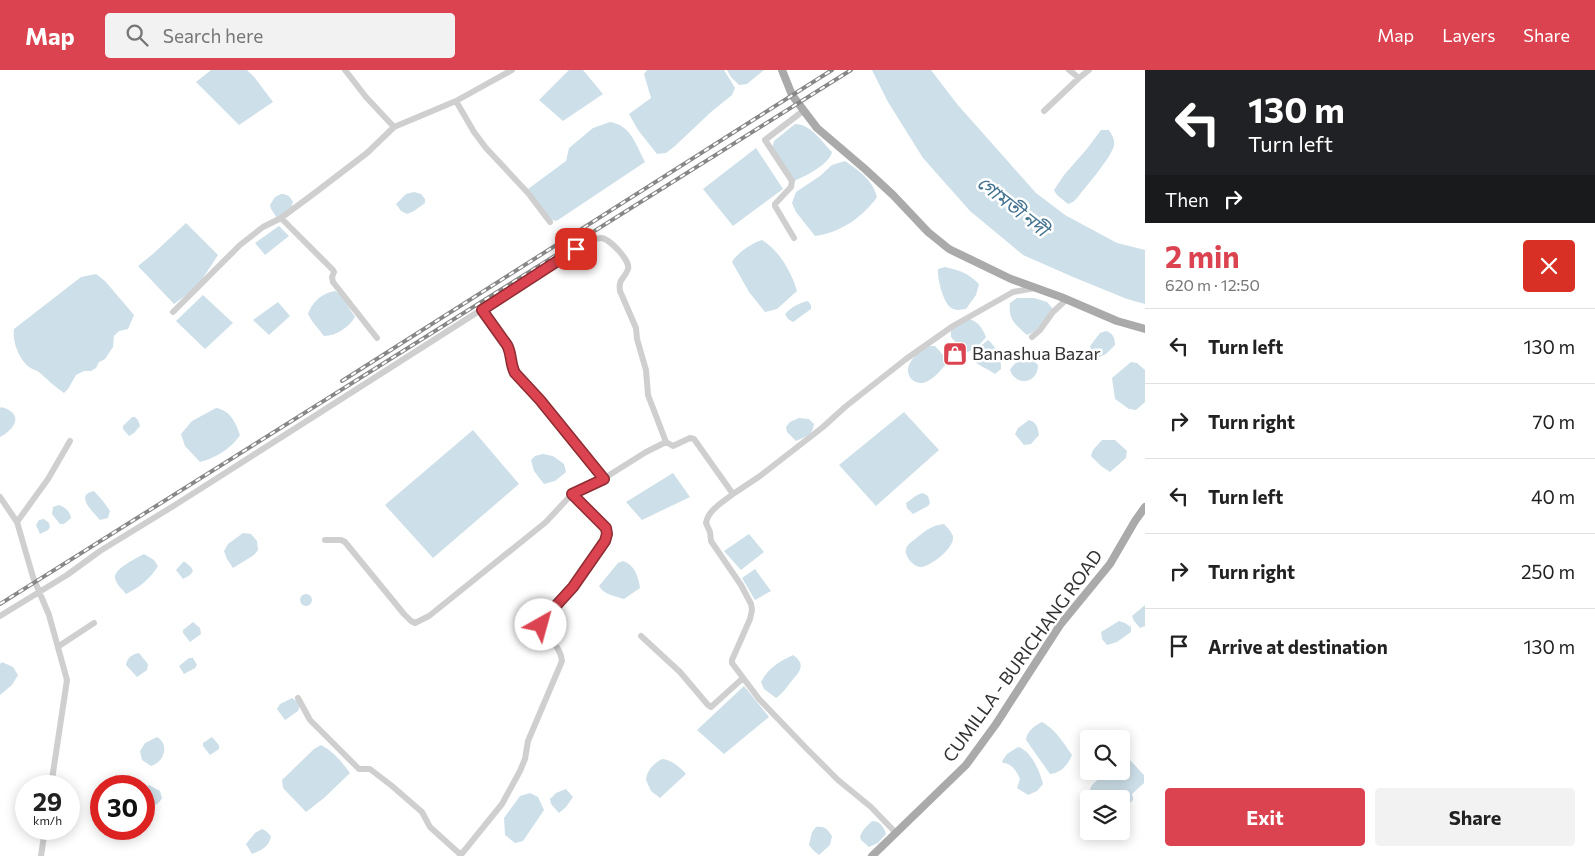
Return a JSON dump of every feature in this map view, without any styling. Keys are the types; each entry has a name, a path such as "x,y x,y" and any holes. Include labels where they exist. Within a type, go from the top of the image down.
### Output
{"main road":[{"path":"782,70 788,88 817,128 865,169 935,239 948,249 1011,279 1117,321 1145,329"},
{"name":"CUMILLA - BURICHANG ROAD","path":"872,856 966,765 996,724 1060,624 1110,564 1145,507"}],"street":[{"path":"345,70 394,128"},
{"path":"173,312 240,245 263,228 281,218 367,152 394,128 456,101 501,73 512,70"},
{"path":"1070,70 1079,78"},
{"path":"1044,111 1089,70"},
{"path":"456,101 474,132 486,148 528,193 550,222"},
{"path":"794,238 774,206 791,188 792,181 765,140 803,110"},
{"path":"281,218 333,270 332,282 377,338"},
{"path":"0,616 31,596 40,593 100,551 589,242 601,238 607,240 620,252 628,265 628,270 619,284 620,291 636,328 637,339 646,370 648,395 666,442 673,446 694,438 733,494"},
{"path":"896,833 872,807 838,780 806,748 742,679 732,663 750,619 751,604 711,541 706,523 707,518 710,513 733,494 760,476 906,359 937,337 1013,292 1036,288"},
{"path":"1032,337 1040,330 1053,312 1067,300"},
{"path":"482,310 510,349 515,373 540,400 604,479"},
{"path":"17,522 48,479 70,441"},
{"path":"326,540 341,540 345,542 404,614 415,623 429,616 546,522 572,494 604,479 646,452 666,442"},
{"path":"298,698 310,720 360,769 370,769 392,786 422,812 430,827 460,855 502,804 520,771 525,760 528,741 562,661 562,654 543,630 542,621 573,587 605,541 606,528 572,494"},
{"path":"0,497 17,522 33,577 58,646 67,680 53,775"},
{"path":"58,646 94,623"},
{"path":"641,636 680,672 711,707 742,679"},
{"path":"41,856 43,840"}],"water":[{"path":"211,70 247,70 273,102 239,125 196,82"},
{"path":"569,70 583,70 603,94 563,121 539,100"},
{"path":"647,70 724,70 735,88 732,95 675,146 666,153 657,154 638,130 629,114 651,98 644,74"},
{"path":"727,70 764,70 747,84 739,85"},
{"name":"গোমতী নদী","path":"872,70 931,70 957,104 1036,193 1065,215 1117,243 1145,250 1145,304 1127,299 1023,255 970,211 923,158 888,102"},
{"path":"610,122 628,131 645,162 558,220 555,221 549,218 528,189 566,161 569,148 593,128"},
{"path":"795,124 811,130 832,152 827,161 822,165 794,181 772,148 774,141"},
{"path":"1101,130 1109,130 1112,135 1114,143 1112,150 1104,164 1078,197 1068,204 1054,190"},
{"path":"756,148 783,189 733,226 703,189"},
{"path":"845,161 869,181 877,197 865,211 850,223 842,228 815,236 796,212 792,203 796,192 820,176 832,165"},
{"path":"414,192 421,194 425,199 425,203 407,214 401,211 396,204 406,194"},
{"path":"281,194 291,198 293,202 291,208 277,218 270,205 275,197"},
{"path":"186,223 218,255 197,287 174,304 138,266"},
{"path":"279,226 289,236 265,255 255,243"},
{"path":"762,240 784,262 797,291 777,309 765,312 749,292 732,262 745,249"},
{"path":"945,267 955,269 971,277 979,284 976,295 966,309 954,309 945,300 938,278 938,269"},
{"path":"96,274 105,281 134,315 128,329 119,331 114,336 113,347 105,359 99,362 96,368 91,371 84,371 76,375 64,393 39,372 25,364 15,344 14,329 81,277"},
{"path":"335,291 341,295 355,317 342,330 324,336 308,314 318,299"},
{"path":"203,295 233,323 205,349 176,321"},
{"path":"1017,298 1034,298 1047,302 1053,309 1039,327 1027,335 1011,318 1010,303"},
{"path":"808,301 811,309 793,322 788,319 785,314 798,304"},
{"path":"278,302 290,316 269,335 253,320"},
{"path":"969,319 980,326 986,337 977,347 965,353 951,337 951,331"},
{"path":"1106,331 1113,336 1115,345 1106,354 1099,357 1092,353 1090,346 1100,333"},
{"path":"988,340 996,349 1001,362 1001,369 995,374 971,358 971,354"},
{"path":"930,346 935,346 947,363 930,380 923,383 916,382 910,378 908,372 909,365 918,354"},
{"path":"1027,357 1038,365 1037,372 1030,380 1021,381 1016,379 1010,370 1013,365"},
{"path":"1131,362 1137,363 1145,370 1145,402 1136,410 1129,409 1115,399 1112,378"},
{"path":"0,408 13,413 15,421 10,430 0,437"},
{"path":"216,408 229,414 240,435 237,440 222,452 200,462 185,446 181,434 192,421"},
{"path":"904,412 939,450 876,506 839,465"},
{"path":"132,417 138,420 140,426 129,436 123,429 123,426"},
{"path":"799,418 809,419 814,424 810,433 796,441 787,432 786,427 790,422"},
{"path":"1029,420 1036,425 1039,435 1031,444 1024,445 1015,434 1018,428"},
{"path":"473,430 519,484 433,558 385,505"},
{"path":"1102,440 1115,440 1127,451 1126,458 1110,472 1091,456 1093,450"},
{"path":"543,454 553,456 564,464 566,472 555,481 544,484 534,471 531,460 535,456"},
{"path":"673,473 690,497 642,520 626,502"},
{"path":"94,491 110,511 108,518 100,520 87,504 86,496"},
{"path":"923,493 928,496 930,503 913,514 907,508 906,503"},
{"path":"59,505 70,513 71,518 64,524 60,524 52,514 53,507"},
{"path":"44,519 49,523 50,527 40,534 36,525 39,520"},
{"path":"944,524 953,536 953,541 947,551 926,566 919,567 913,564 906,552 908,545 928,529"},
{"path":"243,533 251,534 257,541 258,550 254,555 233,568 224,551 228,544"},
{"path":"749,534 764,552 741,570 724,551"},
{"path":"144,554 154,560 158,566 152,575 136,589 126,594 116,581 116,574 127,564"},
{"path":"623,561 630,565 635,572 640,588 624,599 607,593 599,586 618,563"},
{"path":"183,562 191,567 193,571 183,579 176,570"},
{"path":"755,569 771,591 755,600 742,578"},
{"path":"304,594 308,594 312,600 308,606 304,606 300,602 300,598"},
{"path":"1145,605 1145,626 1140,628 1132,616"},
{"path":"1119,621 1131,627 1131,632 1117,642 1107,645 1102,639 1101,632"},
{"path":"193,622 200,628 201,634 190,642 183,633 183,630"},
{"path":"139,653 148,664 147,670 137,677 126,665 130,657"},
{"path":"793,655 800,662 800,669 784,691 776,698 764,689 761,682 767,672"},
{"path":"189,658 193,658 197,665 184,674 179,666"},
{"path":"2,662 13,667 18,675 12,685 0,695 0,664"},
{"path":"744,686 769,717 724,754 697,730"},
{"path":"292,698 300,706 298,711 285,720 277,709 280,704"},
{"path":"1042,722 1055,732 1072,755 1064,768 1050,774 1026,740 1031,729"},
{"path":"157,737 163,744 164,753 156,764 151,766 142,760 140,751 145,743"},
{"path":"212,737 219,745 219,749 210,755 203,746 203,743"},
{"path":"321,745 330,751 350,773 306,812 283,788 282,780 314,749"},
{"path":"1018,747 1027,752 1031,757 1043,784 1037,791 1028,795 1017,788 1020,779 1016,771 1012,766 1002,761 1007,754"},
{"path":"662,759 676,764 686,774 660,798 651,791 646,780 651,767"},
{"path":"1130,760 1144,775 1144,783 1132,794 1133,800 1130,803 1130,790 1091,790 1092,785 1097,780 1130,780"},
{"path":"155,788 160,791 162,798 156,804"},
{"path":"566,789 573,797 559,813 551,804 550,799 556,793"},
{"path":"530,793 538,797 544,810 523,841 515,843 505,835 504,818 520,796"},
{"path":"872,821 881,825 886,834 878,843 869,847 861,840 860,836"},
{"path":"816,827 826,829 832,836 830,845 819,855 809,845 812,832"},
{"path":"262,829 271,836 269,843 252,854 246,844 255,833"}],"railway":[{"path":"342,381 832,70"},
{"path":"0,604 851,70"}],"place":[{"name":"Banashua Bazar","path":"955,354"}],"route":[{"path":"541,625 542,621 573,587 605,541 606,528 572,494 604,479 540,400 515,373 510,349 482,310 576,249"}]}
